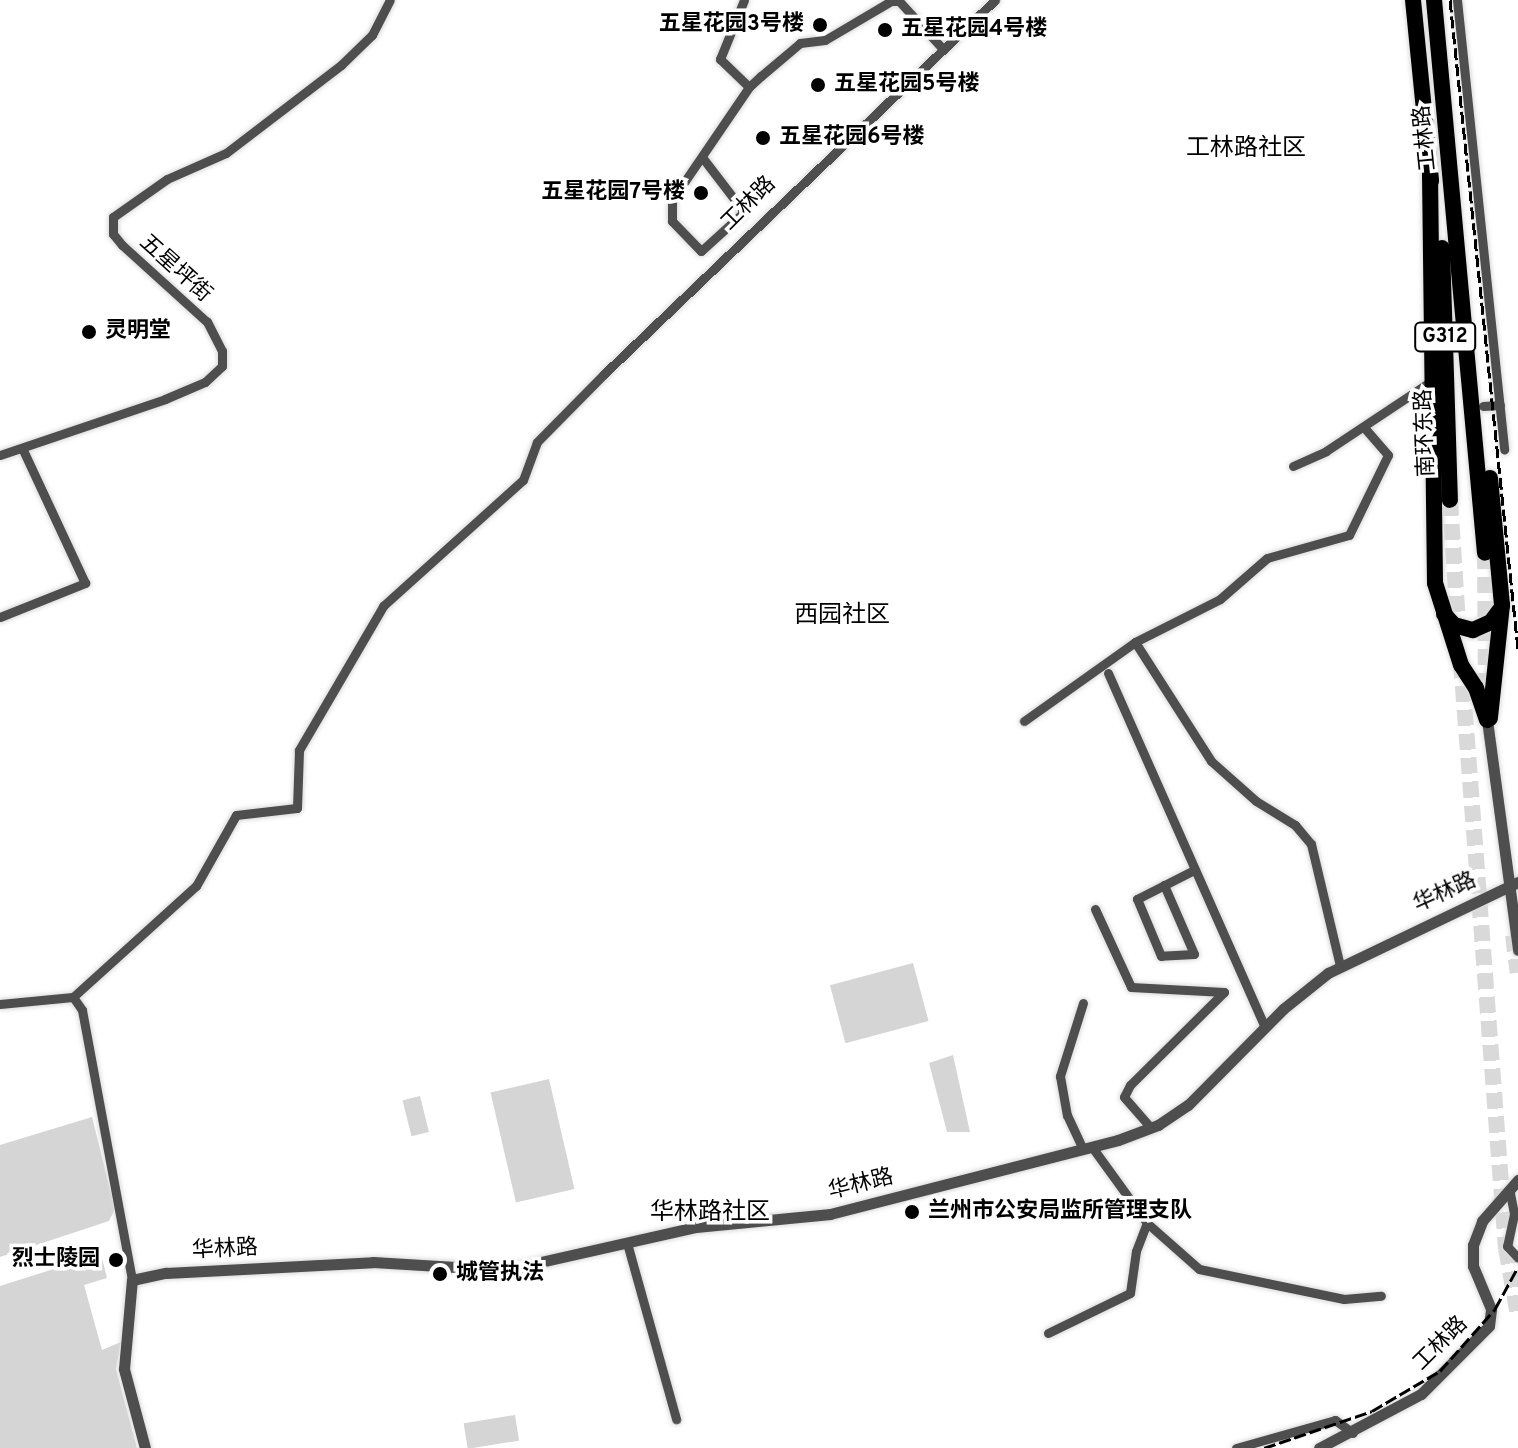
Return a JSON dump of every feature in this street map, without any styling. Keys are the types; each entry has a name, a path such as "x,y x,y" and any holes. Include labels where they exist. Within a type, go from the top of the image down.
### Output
{"highway":[{"name":"工林路","path":"1413,0 1430,174"},
{"name":"工林路","path":"1434,0 1462,271"},
{"path":"1430,174 1435,583 1441,609 1487,720"},
{"name":"南环东路","path":"1430,174 1442,247 1450,500"},
{"path":"1462,271 1474,312 1491,405 1502,605 1487,720"},
{"name":"G312","path":"1462,271 1485,553"},
{"path":"1441,609 1454,625 1473,630 1491,622 1502,605"}],"street":[{"name":"五星坪街","path":"0,455 178,393 205,382 222,366 222,351 207,322 122,245 113,234 113,217 167,179 226,153 341,65 372,35 390,0"},
{"path":"744,0 720,59 749,87"},
{"name":"工林路","path":"73,997 196,886 236,815 297,808 299,750 383,606 523,480 537,442 995,0"},
{"path":"1457,0 1491,405 1504,450"},
{"path":"702,157 744,212 701,251 669,215 672,200 749,87 800,43 825,40 891,1 899,1 943,49"},
{"path":"1293,466 1364,427 1433,380"},
{"path":"1024,721 1135,642 1220,599 1267,558 1349,535 1388,455 1364,427"},
{"path":"0,617 85,583 22,448"},
{"path":"1135,642 1211,761 1256,801 1295,825 1311,844 1340,966"},
{"path":"1108,673 1265,1027"},
{"path":"1487,720 1512,885 1518,950"},
{"path":"1164,885 1194,954 1161,956 1137,899 1164,885 1194,870"},
{"name":"华林路","path":"132,1280 166,1273 403,1261 490,1272 722,1223 830,1214 1088,1148 1151,1128 1188,1105 1265,1027 1340,966 1512,885"},
{"path":"1095,909 1131,987 1224,992 1130,1085 1124,1097 1151,1128"},
{"path":"0,1004 73,997 82,1010 132,1280 124,1369 145,1448"},
{"path":"1083,1003 1060,1076 1067,1115 1088,1148 1147,1223 1199,1269 1344,1299 1381,1296"},
{"name":"工林路","path":"1319,1448 1353,1433 1439,1380 1489,1326 1491,1309 1473,1266 1473,1245 1482,1221 1510,1193 1518,1180"},
{"path":"1510,1193 1514,1214 1507,1246 1518,1258"},
{"path":"1048,1333 1130,1293 1136,1251 1147,1223"},
{"path":"627,1243 676,1419"},
{"path":"1236,1448 1335,1420 1353,1433"}],"shaded area":[{"path":"913,963 929,1021 845,1043 830,985"},
{"path":"953,1055 970,1132 947,1132 929,1063"},
{"path":"549,1079 574,1189 516,1203 491,1092"},
{"path":"420,1096 429,1132 411,1136 403,1100"},
{"path":"92,1117 115,1209 109,1221 0,1257 0,1145"},
{"path":"101,1254 107,1278 84,1285 102,1350 121,1342 116,1369 137,1448 0,1448 0,1286"},
{"path":"515,1415 519,1441 468,1448 464,1423"}],"tunnel":[{"path":"1450,500 1459,639"},
{"path":"1485,553 1486,705"},
{"path":"1461,662 1506,1248 1518,1316"},
{"path":"1513,935 1518,973"}],"railway":[{"path":"1450,0 1518,649"},
{"path":"1264,1448 1372,1411 1440,1371 1495,1309 1518,1267"}],"place":[{"name":"五星花园3号楼","path":"820,25"},
{"name":"五星花园4号楼","path":"885,30"},
{"name":"五星花园5号楼","path":"818,85"},
{"name":"五星花园6号楼","path":"763,138"},
{"name":"五星花园7号楼","path":"701,193"},
{"name":"灵明堂","path":"89,332"},
{"name":"兰州市公安局监所管理支队","path":"912,1212"},
{"name":"烈士陵园","path":"116,1260"},
{"name":"城管执法","path":"440,1274"}],"district":[{"name":"工林路社区","path":"1246,150"},
{"name":"西园社区","path":"842,617"},
{"name":"华林路社区","path":"710,1214"}]}
